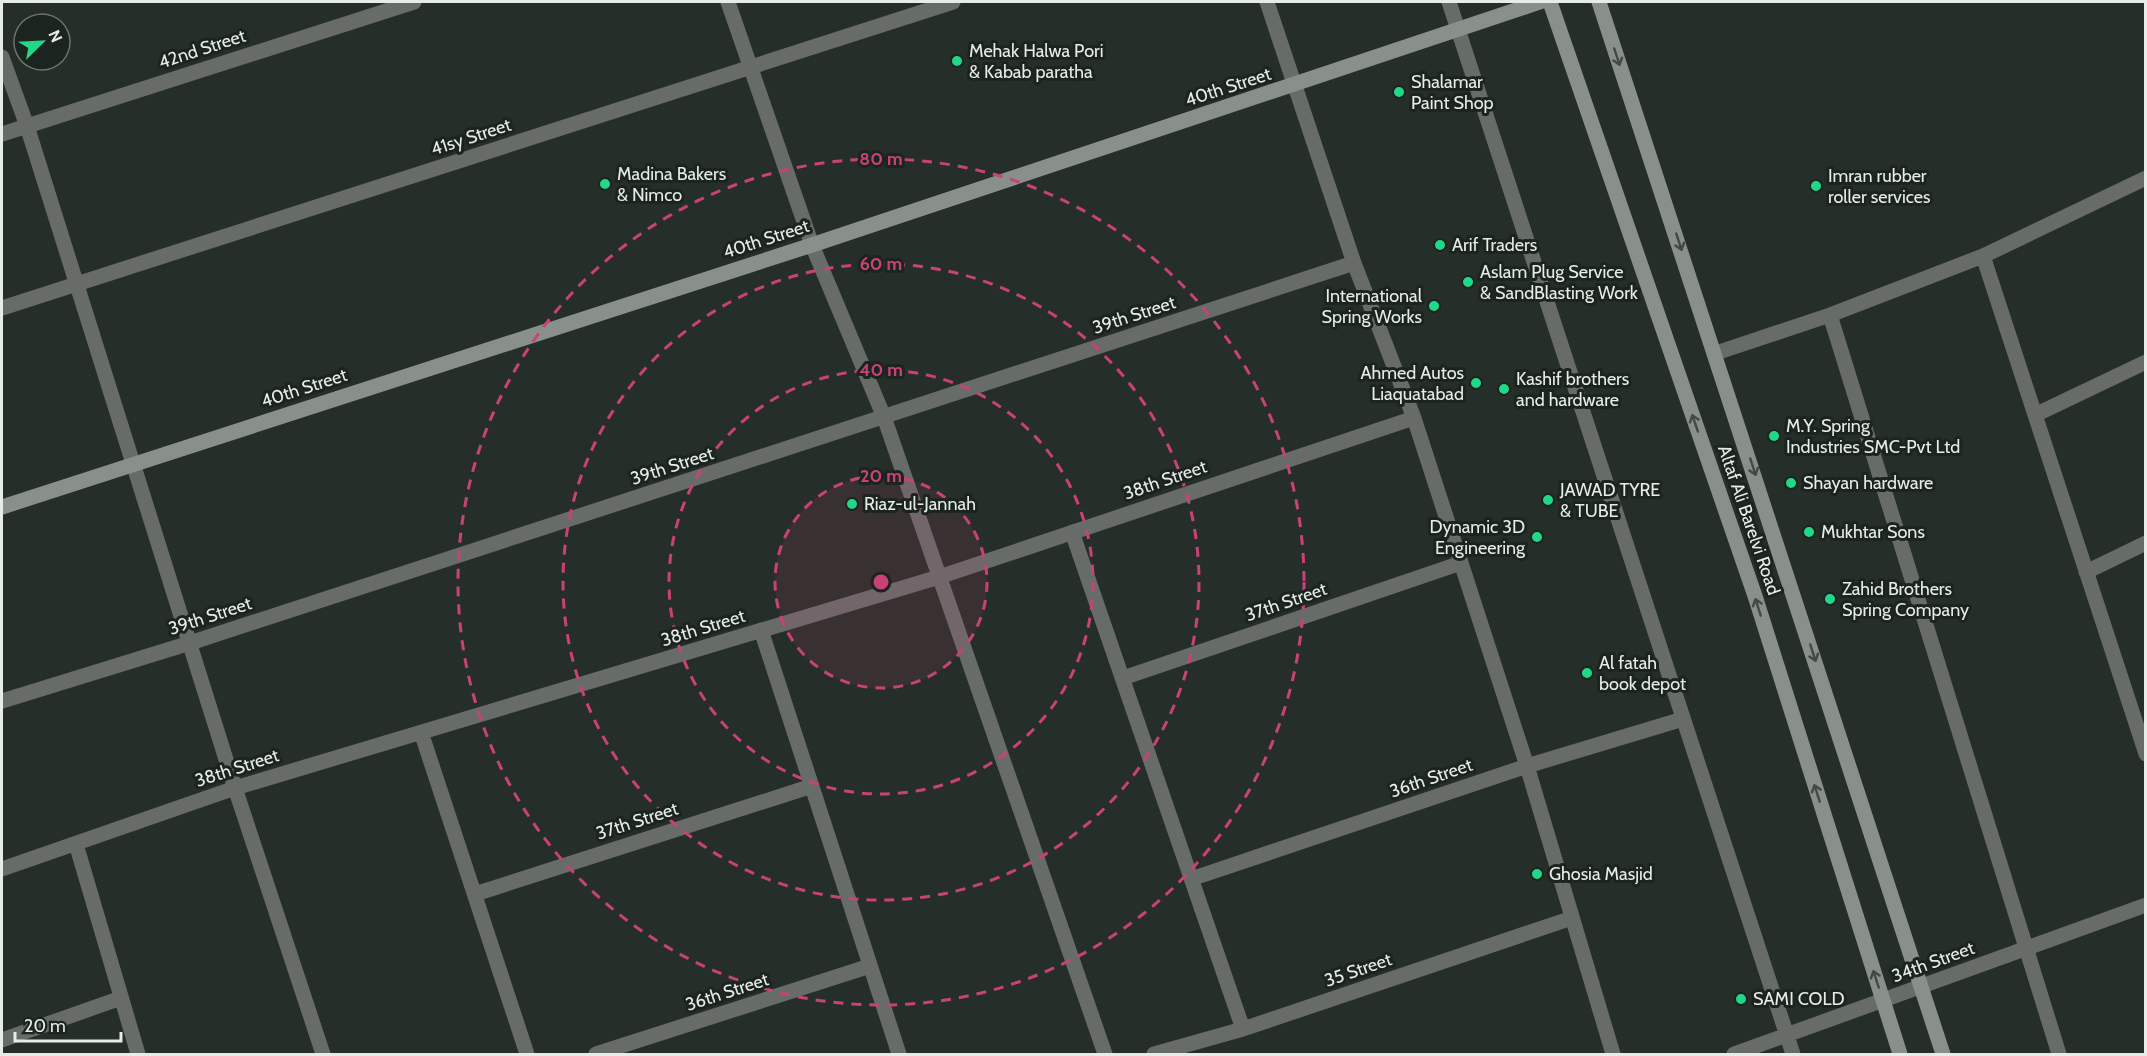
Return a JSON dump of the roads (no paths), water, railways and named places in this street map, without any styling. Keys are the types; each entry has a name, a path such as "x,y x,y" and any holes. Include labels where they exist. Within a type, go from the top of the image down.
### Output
{"main road":[{"name":"40th Street","path":"2,507 812,245 1540,2"},
{"name":"Altaf Ali Barelvi Road","path":"1550,2 1755,596 1900,1054"},
{"name":"Altaf Ali Barelvi Road","path":"1599,2 1944,1054"}],"street":[{"name":"42nd Street","path":"2,134 414,2"},
{"path":"729,2 812,245 885,417 1105,1054"},
{"name":"41sy Street","path":"2,308 952,2"},
{"path":"1267,2 1354,263 1414,418 1527,766 1613,1054"},
{"path":"1449,2 1793,1054"},
{"path":"2,57 27,126 132,464 324,1054"},
{"path":"1716,353 1830,315 1983,256 2145,178"},
{"path":"1983,256 2086,572 2141,726 2145,754"},
{"name":"39th Street","path":"2,701 190,644 1354,263"},
{"path":"1830,315 2059,1054"},
{"path":"2035,416 2145,362"},
{"name":"38th Street","path":"2,869 236,788 939,577 1414,418"},
{"path":"1072,532 1194,878 1243,1029"},
{"path":"2086,572 2145,543"},
{"name":"37th Street","path":"1123,678 1461,563"},
{"path":"761,630 899,1054"},
{"name":"36th Street","path":"1194,878 1527,766 1683,719"},
{"path":"421,732 527,1054"},
{"name":"37th Street","path":"475,894 812,786"},
{"path":"76,844 138,1054"},
{"name":"34th Street","path":"1734,1054 2145,905"},
{"name":"35 Street","path":"1154,1054 1243,1029 1572,918"},
{"name":"36th Street","path":"596,1054 870,966"},
{"path":"2,1040 121,998"}],"place":[{"name":"Mehak Halwa Pori & Kabab paratha","path":"957,61"},
{"name":"Shalamar Paint Shop","path":"1399,92"},
{"name":"Madina Bakers & Nimco","path":"605,184"},
{"name":"Imran rubber roller services","path":"1816,186"},
{"name":"Arif Traders","path":"1440,245"},
{"name":"Aslam Plug Service & SandBlasting Work","path":"1468,282"},
{"name":"International Spring Works","path":"1434,306"},
{"name":"Ahmed Autos Liaquatabad","path":"1476,383"},
{"name":"Kashif brothers and hardware","path":"1504,389"},
{"name":"M.Y. Spring Industries SMC-Pvt Ltd","path":"1774,436"},
{"name":"Shayan hardware","path":"1791,483"},
{"name":"JAWAD TYRE & TUBE","path":"1548,500"},
{"name":"Riaz-ul-Jannah","path":"852,504"},
{"name":"Mukhtar Sons","path":"1809,532"},
{"name":"Dynamic 3D Engineering","path":"1537,537"},
{"name":"Zahid Brothers Spring Company","path":"1830,599"},
{"name":"Al fatah book depot","path":"1587,673"},
{"name":"Ghosia Masjid","path":"1537,874"},
{"name":"SAMI COLD","path":"1741,999"}]}
